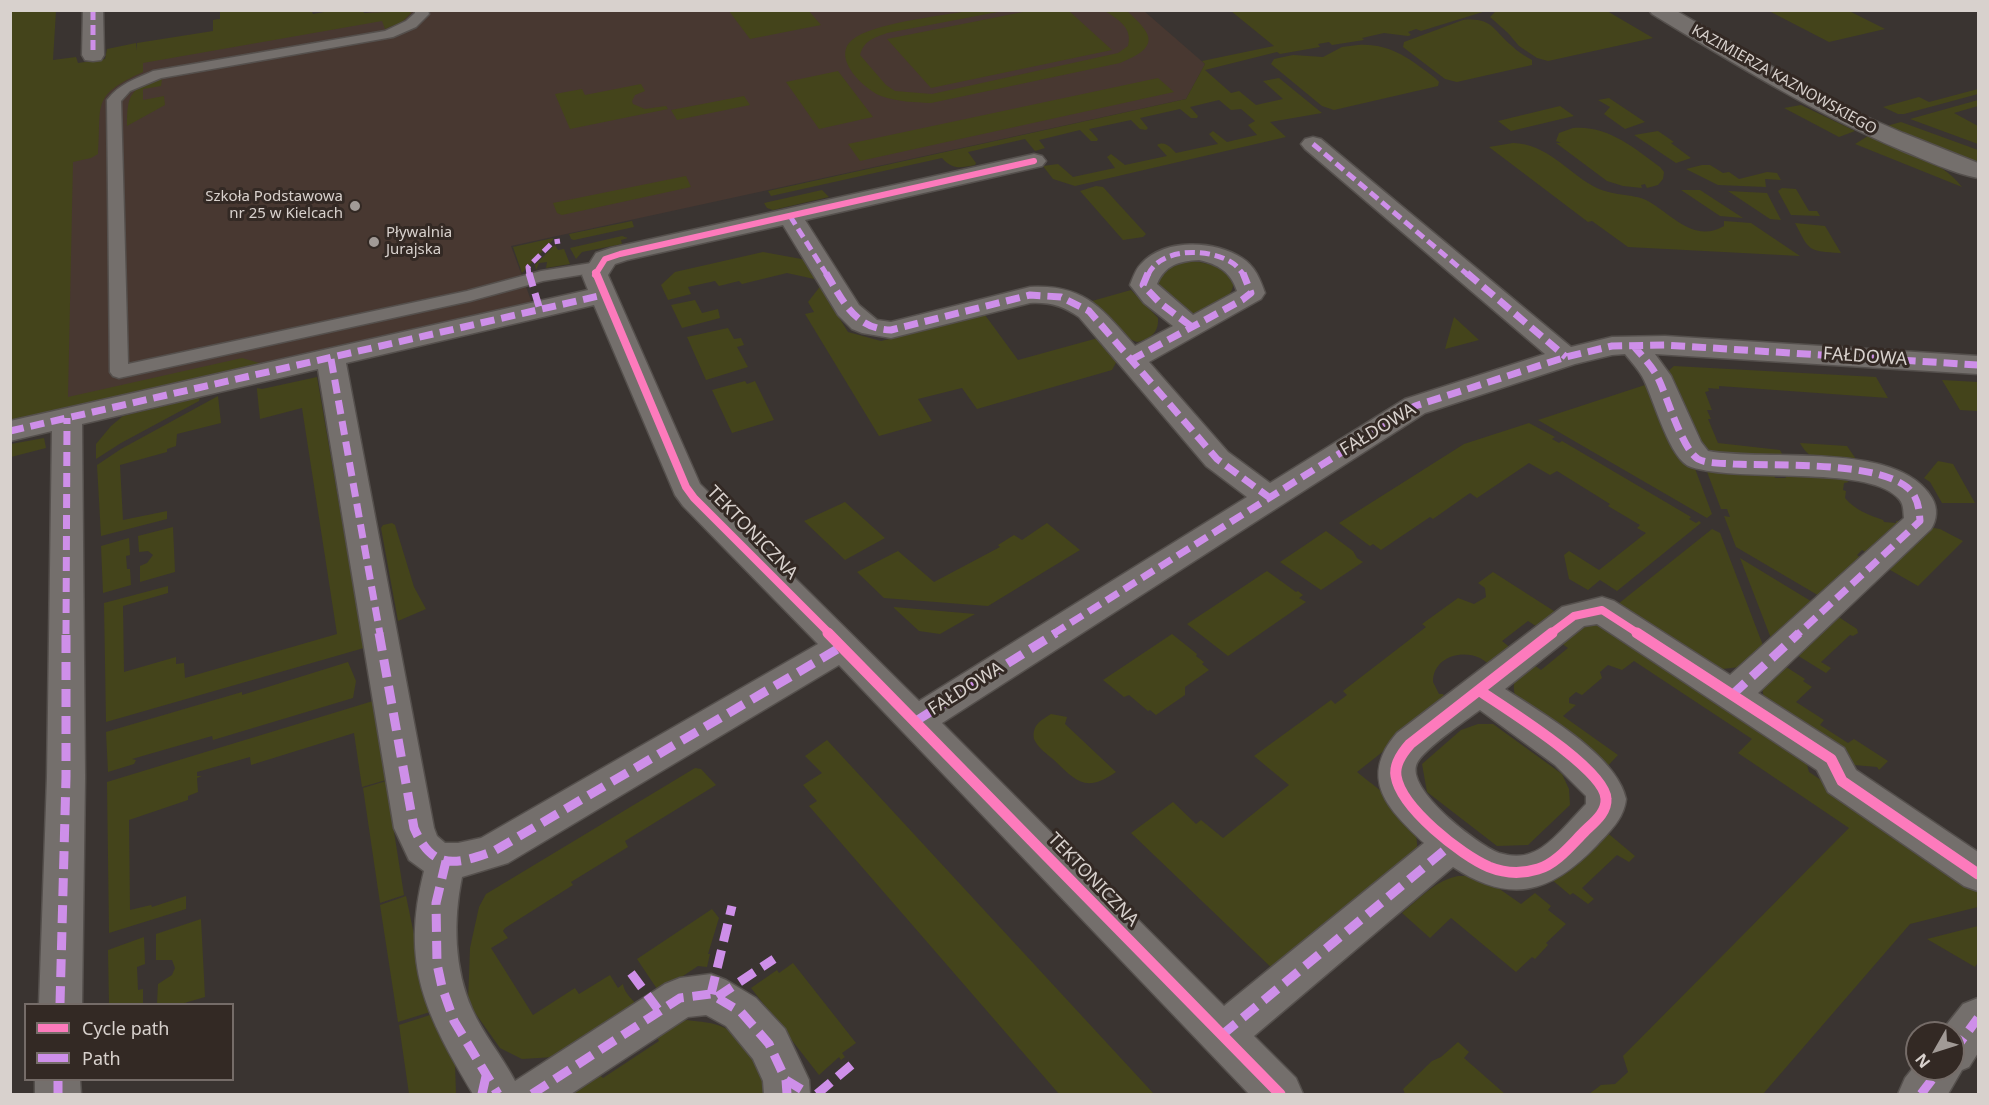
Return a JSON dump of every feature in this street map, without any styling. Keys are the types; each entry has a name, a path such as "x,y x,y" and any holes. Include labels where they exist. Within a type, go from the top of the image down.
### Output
{"street":[{"path":"93,10 93,55"},
{"name":"KAZIMIERZA KAZNOWSKIEGO","path":"1659,10 1837,112 1899,141 1978,171"},
{"path":"1314,144 1566,357"},
{"path":"10,431 331,359 600,281 605,259 620,254 1034,161"},
{"path":"790,216 848,309 859,322 875,330 891,330 1030,295 1052,293 1072,300 1089,311 1217,459 1270,498"},
{"name":"TEKTONICZNA","path":"600,281 687,487 694,498 916,721 1280,1095"},
{"path":"1131,360 1192,327"},
{"path":"1633,345 1657,376 1687,446 1698,459 1718,463 1863,470 1904,484 1915,497 1922,511 1920,521 1732,695"},
{"name":"FAŁDOWA","path":"916,721 1415,406 1566,357 1612,346 1665,345 1978,365"},
{"path":"331,359 414,828 425,850 446,861 470,860 494,851 841,647"},
{"path":"60,1003 66,777 67,418"},
{"path":"1480,691 1582,764 1602,786 1606,805 1601,815 1550,864 1533,871 1505,871 1488,866 1452,844 1405,796 1399,785 1396,768 1403,752 1410,744 1574,616 1602,610 1830,759 1842,781 1978,874"},
{"path":"1222,1035 1452,844"},
{"path":"446,861 436,903 437,964 454,1021 489,1088"},
{"path":"532,1095 680,999 711,994 741,1012 769,1044 786,1080 787,1095"},
{"path":"1965,1036 1978,1018"},
{"path":"1921,1095 1931,1081"}],"lane":[{"path":"421,10 422,14 417,20 388,34 158,74 125,88 114,100 119,372 470,296 541,276 600,281"}],"shaded area":[{"path":"311,10 313,14 335,10 363,11 364,13 410,11 411,13 402,22 385,29 382,21 143,63 143,72 114,88 102,103 98,154 73,162 68,397 242,358 263,364 11,422 10,11 56,11 53,60 76,57 78,63 105,59 107,49 136,43 137,51 137,43 213,31 213,20 220,19 220,11"},
{"path":"1068,10 1112,50 931,88 887,39 1028,11"},
{"name":"Szkoła Podstawowa nr 25 w Kielcach","path":"378,11 1144,11 1205,64 1186,99 511,246 532,303 11,422 10,116 121,54"},
{"path":"729,11 809,11 821,25 750,39"},
{"path":"968,11 1003,11 887,33 867,43 860,55 886,85 895,91 932,94 1118,53 1128,46 1127,29 1105,11 1127,11 1143,27 1149,40 1141,52 1120,63 931,103 900,101 881,96 866,87 847,64 845,55 847,47 852,40 862,34 907,21"},
{"path":"1231,11 1486,11 1421,31 1416,29 1408,32 1411,35 1408,36 1384,33 1362,38 1364,40 1332,45 1329,42 1318,44 1320,47 1280,54 1277,52 1205,70 1231,93 1239,91 1256,105 1283,99 1263,81 1279,78 1322,113 1270,122 1286,137 1075,186 1053,179 1043,166 1058,164 1073,177 1115,168 1107,157 1111,154 1125,165 1167,156 1157,145 1163,143 1176,153 1218,144 1209,134 1213,131 1227,142 1257,135 1248,125 1255,121 1241,109 1231,110 1219,100 1190,107 1198,116 1197,118 1191,118 1180,109 1140,118 1148,128 1146,130 1140,129 1131,120 1089,129 1098,139 1097,141 1091,141 1080,130 1039,140 1045,148 1035,151 1025,139 968,152 976,163 970,166 953,166 942,158 771,196 768,191 1186,99 1205,64 1202,61 1274,46"},
{"path":"1607,11 1653,38 1548,61 1537,58 1519,46 1490,17 1495,12"},
{"path":"1769,11 1849,11 1885,29 1829,42"},
{"path":"1463,20 1480,21 1491,26 1517,50 1532,60 1532,65 1457,82 1445,79 1403,47 1404,42"},
{"path":"1358,45 1380,47 1399,54 1435,78 1439,82 1438,86 1334,110 1322,106 1271,64 1274,59 1293,55 1323,57 1342,47"},
{"path":"838,71 873,117 819,129 786,82"},
{"path":"1158,78 1174,92 860,161 848,144"},
{"path":"162,79 161,86 143,89 143,100 164,96 165,105 127,126 128,107 132,94 143,85"},
{"path":"641,84 645,91 635,95 633,104 645,109 666,106 668,109 570,129 555,94 582,89 585,95"},
{"path":"1978,89 1978,94 1904,114 1898,114 1883,107 1919,97 1929,102"},
{"path":"744,96 750,105 677,120 671,110"},
{"path":"1609,98 1645,122 1625,129 1604,114 1610,107 1598,100"},
{"path":"1978,100 1978,106 1954,113 1978,126 1978,144 1910,119"},
{"path":"1801,105 1855,131 1839,137 1784,108"},
{"path":"1560,106 1574,116 1511,131 1498,121"},
{"path":"1901,122 1978,150 1978,162 1883,127"},
{"path":"1573,128 1597,130 1619,139 1660,167 1664,172 1663,179 1658,185 1647,188 1645,184 1641,185 1642,188 1607,181 1556,143 1561,143 1556,141 1559,133"},
{"path":"1658,131 1691,158 1676,163 1634,135"},
{"path":"1868,136 1931,162 1953,177 1962,187 1855,144"},
{"path":"1513,143 1536,148 1546,153 1583,180 1600,189 1646,200 1692,229 1713,231 1724,226 1724,221 1751,223 1800,256 1628,247 1592,221 1588,222 1489,147"},
{"path":"1710,165 1723,173 1729,172 1739,179 1767,172 1777,173 1781,180 1765,179 1766,187 1718,185 1686,169"},
{"path":"686,176 691,187 562,215 557,213 553,203"},
{"path":"1096,186 1103,187 1146,234 1143,237 1123,240 1080,191"},
{"path":"1782,188 1796,189 1809,211 1817,211 1820,216 1791,215 1778,191"},
{"path":"822,190 829,197 773,210 767,208 764,203"},
{"path":"1681,190 1700,190 1743,218 1720,216"},
{"path":"1728,191 1767,193 1781,220 1770,219"},
{"path":"632,221 634,227 574,240 569,234"},
{"path":"1795,223 1825,226 1841,253 1822,252 1811,248"},
{"path":"622,236 628,238 621,240 622,244 582,252 576,259 570,248"},
{"path":"553,238 553,240 522,273 513,247"},
{"path":"555,245 558,250 564,249 570,264 546,268 547,262 539,263 536,270 535,265"},
{"path":"763,252 807,260 819,280 787,273 742,284 739,281 719,286 715,281 688,287 691,294 668,300 661,285 675,272"},
{"path":"1188,261 1213,265 1228,274 1232,280 1233,287 1226,298 1196,315 1167,296 1156,280 1165,267"},
{"path":"822,284 829,296 828,300 848,332 881,341 985,315 1018,360 1098,338 1118,359 1112,370 977,409 962,388 918,399 932,421 879,436 805,314 814,312 808,302"},
{"path":"1131,290 1158,318 1157,328 1153,334 1137,342 1122,336 1092,301"},
{"path":"695,300 702,313 718,309 720,318 682,328 671,305"},
{"path":"1454,317 1479,340 1445,349"},
{"path":"728,328 734,339 741,338 744,345 737,347 748,367 706,380 687,337"},
{"path":"1674,366 1876,377 1888,398 1719,386 1719,389 1708,388 1709,391 1705,392 1712,410 1707,410 1711,419 1708,419 1718,443 1780,450 1786,461 1713,455 1699,446 1667,372"},
{"path":"317,377 364,648 106,722 104,603 168,586 168,593 123,606 124,672 176,657 176,664 184,663 185,678 337,634 302,408 260,419 257,390 257,388 262,389"},
{"path":"1942,380 1978,382 1978,411 1960,410"},
{"path":"745,381 747,384 755,381 774,420 732,433 712,390"},
{"path":"1648,384 1694,466 1712,514 1707,518 1538,420"},
{"path":"218,396 221,423 177,434 176,446 167,449 167,452 120,465 123,520 167,511 167,519 101,536 97,465 121,449"},
{"path":"200,397 199,401 96,459 96,444 123,416"},
{"path":"1529,423 1555,437 1552,439 1559,443 1562,441 1691,517 1689,519 1701,523 1617,591 1600,580 1588,590 1569,579 1564,555 1569,551 1599,570 1646,533 1637,528 1640,525 1608,506 1610,504 1557,471 1550,475 1529,463 1477,498 1470,493 1433,519 1430,517 1381,550 1373,544 1370,546 1339,523 1464,444"},
{"path":"44,438 46,448 11,457 11,444"},
{"path":"1800,443 1847,446 1858,462 1833,463 1818,460 1805,451"},
{"path":"1938,461 1953,464 1975,503 1942,503 1930,482 1924,478"},
{"path":"1706,469 1774,473 1775,478 1786,478 1784,474 1840,477 1849,482 1844,483 1845,498 1858,509 1884,522 1896,523 1896,521 1907,520 1869,554 1862,550 1857,555 1863,559 1821,597 1736,547 1724,516 1730,517 1727,509 1721,509"},
{"path":"845,502 885,538 845,560 804,521"},
{"path":"392,523 395,525 414,587 426,609 398,621 381,528 383,525"},
{"path":"1047,523 1080,550 988,606 884,598 857,572 898,551 934,582 1000,547 998,545 1014,535 1022,540"},
{"path":"173,527 175,572 140,582 140,566 147,563 153,555 148,551 139,552 138,536"},
{"path":"1928,527 1940,529 1963,541 1918,586 1885,567"},
{"path":"1712,529 1720,533 1764,648 1740,667 1722,669 1708,667 1613,608"},
{"path":"1326,531 1353,551 1363,562 1321,590 1280,562"},
{"path":"129,538 130,555 126,556 131,585 103,593 101,546"},
{"path":"1740,558 1814,603 1772,641"},
{"path":"1267,571 1296,592 1298,591 1303,595 1299,598 1306,602 1228,656 1187,624"},
{"path":"1493,572 1557,613 1539,628 1528,621 1502,641 1512,649 1492,666 1472,655 1456,655 1443,661 1438,667 1433,682 1439,694 1443,694 1447,701 1357,772 1407,816 1417,839 1417,852 1277,973 1131,833 1173,802 1196,824 1201,820 1223,838 1289,785 1254,756 1331,700 1335,704 1347,695 1343,691 1426,627 1422,624 1458,598 1474,604 1486,597 1485,588 1478,583"},
{"path":"894,608 975,614 940,634 919,631"},
{"path":"1834,614 1857,629 1858,633 1850,635 1821,662 1831,668 1826,673 1792,652"},
{"path":"1582,625 1600,625 1803,750 1809,772 1978,885 1978,907 1910,924 1763,1094 1589,1094 1601,1085 1615,1084 1628,1072 1623,1056 1849,828 1738,753 1752,739 1634,661 1622,670 1608,665 1600,672 1602,678 1582,695 1576,692 1569,698 1569,703 1576,705 1563,716 1618,755 1604,770 1519,705 1514,692 1517,676 1530,662 1541,670 1568,648 1557,640"},
{"path":"1172,634 1197,654 1196,656 1204,662 1202,664 1209,670 1185,687 1185,695 1156,715 1129,695 1124,697 1103,680"},
{"path":"348,662 356,681 353,698 213,740 212,736 132,759 136,760 134,764 108,772 106,732 242,692 242,695"},
{"path":"1780,663 1805,679 1803,681 1812,687 1796,702 1824,720 1820,725 1848,743 1854,739 1888,761 1879,770 1877,767 1854,765 1834,753 1764,698 1762,688"},
{"path":"373,701 386,780 362,787 354,733 251,765 250,757 197,772 197,776 202,776 197,778 198,792 188,796 188,800 129,820 130,910 151,905 152,907 186,896 186,909 109,933 107,782"},
{"path":"1051,714 1067,717 1065,724 1116,772 1097,782 1089,783 1082,782 1069,774 1040,748 1034,739 1034,730 1040,721"},
{"path":"1478,724 1493,724 1562,774 1569,789 1570,805 1528,845 1497,846 1427,792 1422,764 1461,730"},
{"path":"827,740 1154,1094 1059,1094 809,806 817,801 803,785 822,773 805,756"},
{"path":"695,768 701,769 716,785 625,841 628,847 571,882 573,885 505,928 503,931 508,938 491,948 533,1015 575,988 579,994 610,975 618,988 623,984 638,1006 554,1057 522,1059 500,1048 468,1003 470,948 479,907 486,894"},
{"path":"386,781 404,895 380,903 363,788"},
{"path":"1604,830 1635,856 1629,862 1617,855 1582,888 1594,899 1588,904 1573,893 1570,895 1551,879"},
{"path":"1458,876 1481,876 1521,904 1535,893 1551,906 1548,910 1566,924 1546,943 1548,945 1535,959 1532,957 1516,972 1451,918 1430,938 1402,913 1435,886"},
{"path":"406,896 430,1012 398,1022 380,905"},
{"path":"712,909 719,918 708,954 710,954 707,967 698,966 659,992 637,959"},
{"path":"201,919 205,997 184,1003 157,1003 158,984 172,975 175,968 172,960 156,960 156,934"},
{"path":"1978,926 1978,962 1975,967 1927,939"},
{"path":"144,937 145,964 137,967 138,990 143,989 143,1003 109,1003 108,950"},
{"path":"793,963 856,1043 842,1053 845,1057 841,1060 839,1057 819,1075 751,988 777,970 779,973"},
{"path":"430,1015 455,1064 456,1094 409,1094 399,1025"},
{"path":"687,1020 720,1026 740,1039 753,1056 762,1075 764,1094 568,1094 598,1074 603,1078 659,1041 655,1035 677,1022"},
{"path":"1458,1042 1469,1052 1464,1058 1505,1094 1405,1094 1403,1089 1432,1061 1441,1057"}],"marked path":[{"path":"93,10 93,55"},
{"path":"1313,144 1566,357"},
{"path":"790,216 848,309 862,323 872,328 891,330 1030,295 1054,295 1081,306 1089,311 1217,459 1270,498"},
{"path":"540,310 528,267 553,242 560,241"},
{"path":"1131,360 1242,300 1251,293 1246,277 1234,264 1218,256 1199,253 1180,254 1163,259 1150,270 1143,285 1160,303 1192,327"},
{"path":"10,431 603,295"},
{"path":"1633,345 1657,376 1687,446 1698,459 1718,463 1820,467 1868,473 1890,479 1908,488 1918,502 1920,521 1732,695"},
{"path":"916,721 1415,406 1566,357 1612,346 1665,345 1978,365"},
{"path":"331,359 414,828 423,848 432,856 440,860 458,861 494,851 841,647"},
{"path":"60,1003 66,777 67,418"},
{"path":"1222,1035 1452,844"},
{"path":"446,861 436,903 437,964 442,987 454,1021 498,1094"},
{"path":"711,994 732,906"},
{"path":"717,997 774,959"},
{"path":"631,973 660,1012"},
{"path":"532,1094 680,998 711,994 741,1012 769,1044 786,1080 787,1094"},
{"path":"1965,1036 1978,1018"},
{"path":"817,1094 855,1062"},
{"path":"482,1094 486,1076"},
{"path":"786,1080 809,1094"},
{"path":"58,1081 58,1094"},
{"path":"1921,1094 1931,1081"}],"cycle path":[{"path":"1034,161 620,254 605,259 595,275 686,487 694,498 916,721 1280,1094"},
{"path":"1480,691 1569,754 1598,782 1606,799 1601,815 1546,866 1522,873 1490,868 1461,851 1411,804 1400,789 1396,777 1399,759 1410,744 1574,616 1602,610 1831,759 1842,781 1978,874"}],"place":[{"name":"Szkoła Podstawowa nr 25 w Kielcach","path":"355,206"},
{"name":"Pływalnia Jurajska","path":"374,242"}]}
